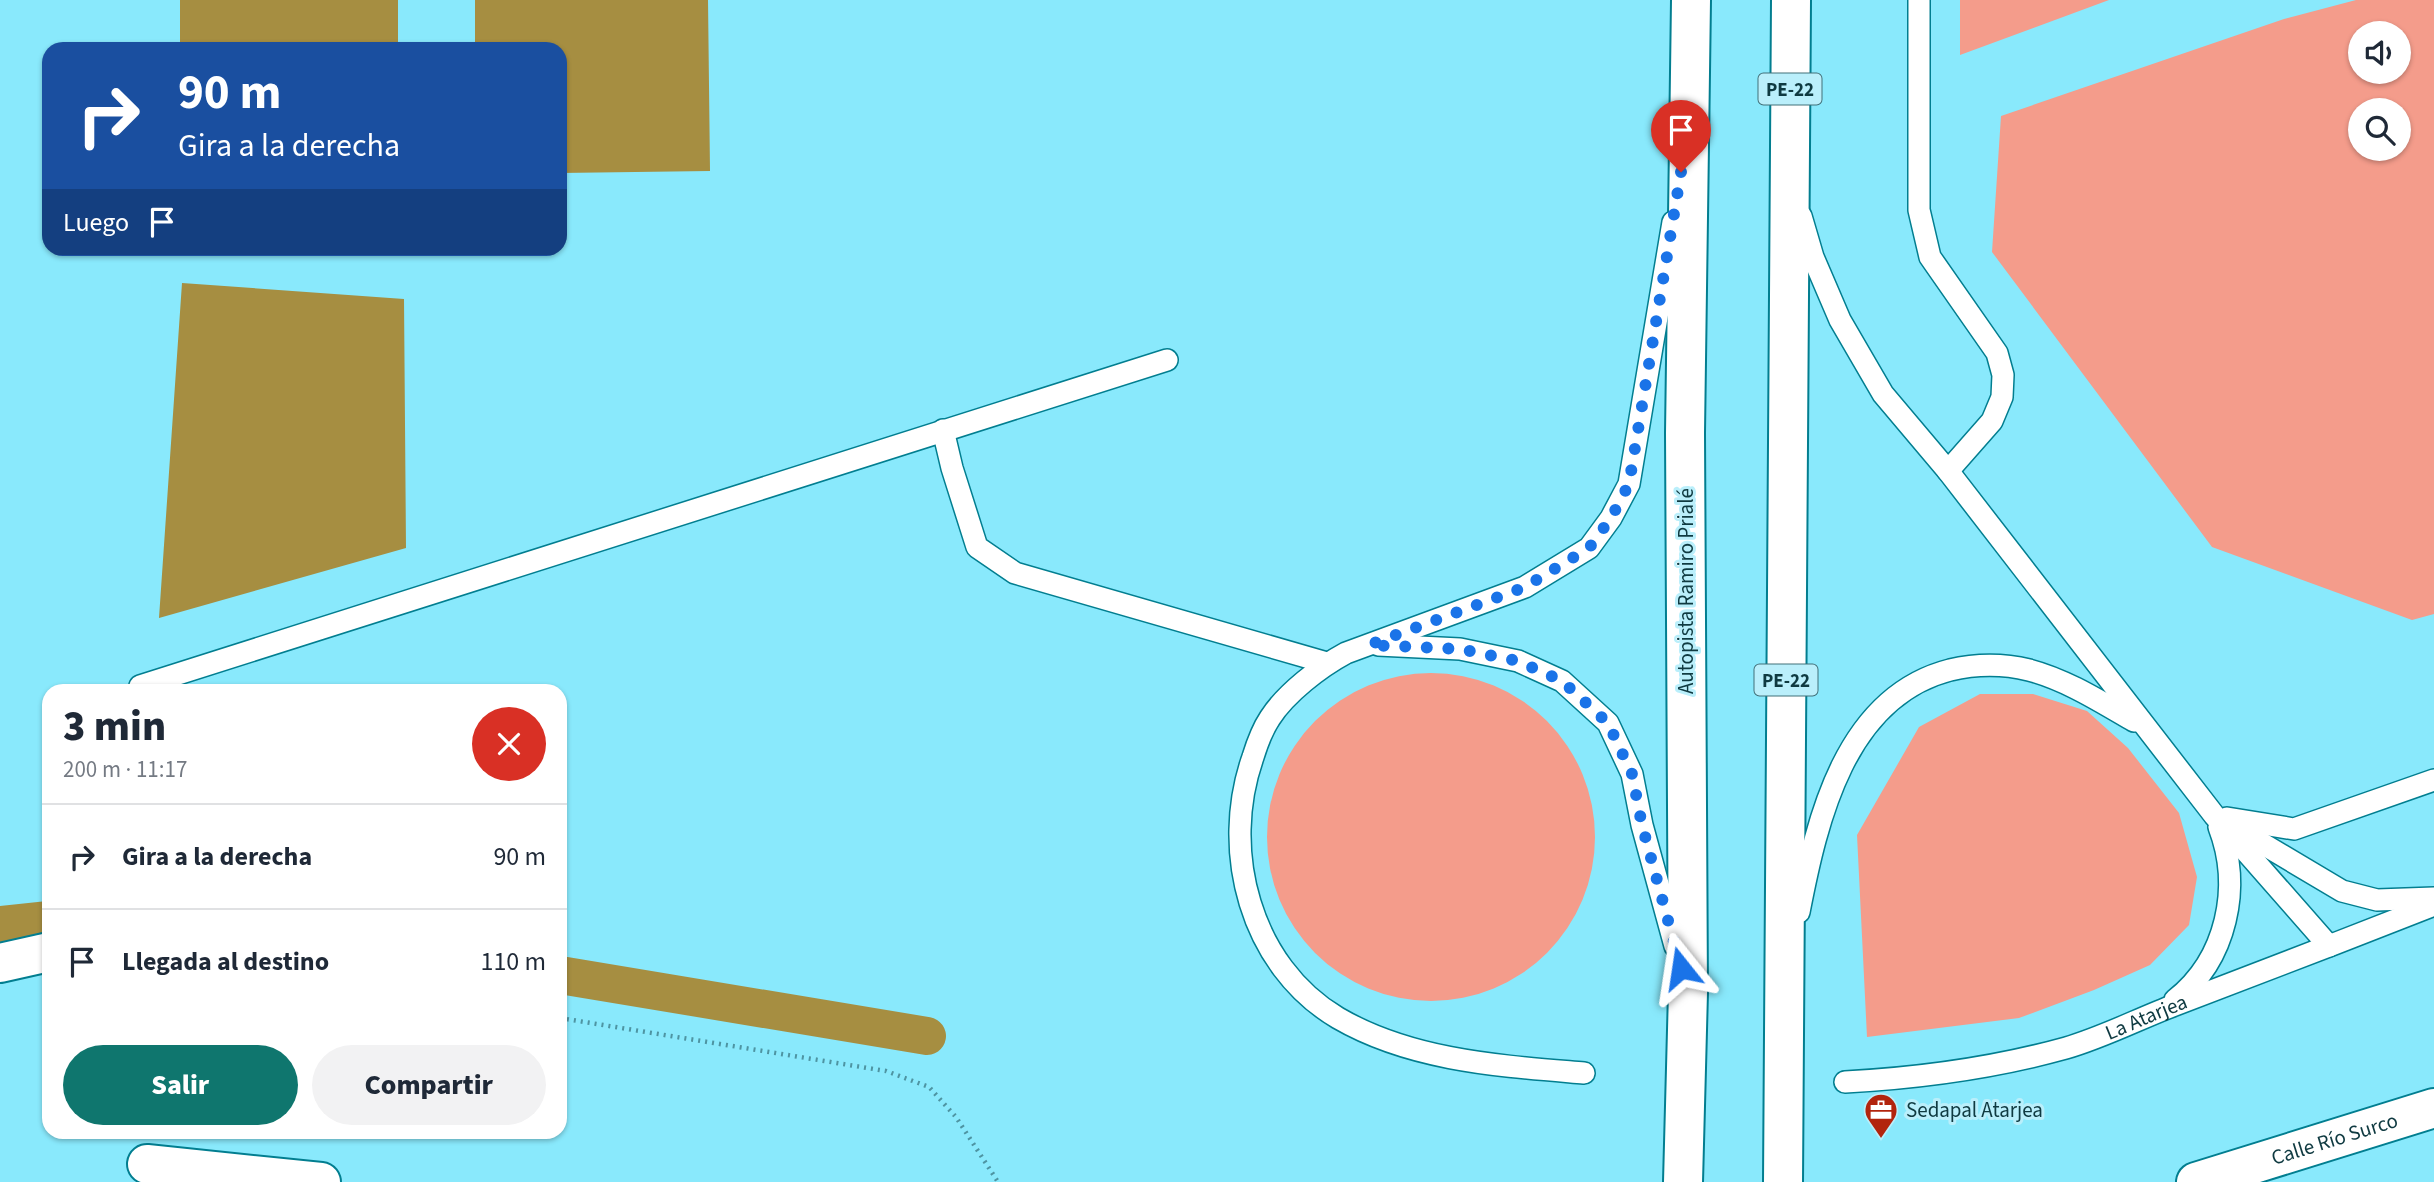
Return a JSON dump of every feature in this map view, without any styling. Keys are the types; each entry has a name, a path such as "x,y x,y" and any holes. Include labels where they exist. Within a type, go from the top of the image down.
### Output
{"main road":[{"name":"Autopista Ramiro Prialé","path":"1683,1182 1688,992 1685,433 1690,0"},
{"name":"PE-22","path":"1783,1182 1791,0"},
{"path":"0,963 42,954"},
{"name":"Calle Río Surco","path":"2196,1182 2434,1108"},
{"path":"147,1159 321,1182"}],"lane":[{"path":"1919,0 1919,210 1930,257 1997,353 2003,374 2002,397 1992,421 1948,471"},
{"path":"1584,1073 1473,1061 1392,1043 1337,1017 1301,989 1282,968 1267,945 1246,891 1240,860 1240,804 1247,773 1270,718 1327,663 1525,587 1589,548 1611,518 1629,484 1690,120"},
{"path":"1789,177 1813,257 1840,320 1883,394 1948,471 2214,815 2329,946"},
{"path":"146,684 1167,360"},
{"path":"943,430 976,547 1015,573 1327,663"},
{"path":"1369,645 1460,649 1518,661 1562,681 1608,723 1632,774 1642,825 1688,992"},
{"path":"1784,994 1808,869 1835,783 1850,750 1868,723 1890,699 1916,682 1941,673 1968,666 1998,666 2055,678 2143,725"},
{"path":"2214,815 2294,829 2434,780"},
{"path":"2214,815 2342,891 2377,900 2434,898"},
{"path":"2162,1009 2192,987 2208,964 2230,909 2231,878 2227,849 2214,815"},
{"name":"La Atarjea","path":"1845,1082 1892,1080 1977,1068 2064,1048 2104,1035 2162,1009 2434,905"}],"path":[{"path":"567,1019 886,1071 929,1087 956,1117 998,1182"}],"shaded area":[{"path":"180,0 398,0 398,42 180,42"},
{"path":"475,0 708,0 710,171 567,173 567,42 475,42"},
{"path":"1960,0 2109,0 1960,55"},
{"path":"2356,0 2434,0 2434,614 2412,620 2212,547 1992,252 2001,116 2284,19"},
{"path":"182,283 404,299 406,548 159,618"},
{"path":"1415,673 1447,673 1479,680 1509,692 1535,710 1558,733 1583,774 1592,805 1595,837 1592,869 1576,915 1558,941 1535,964 1509,982 1479,994 1447,1001 1415,1001 1383,994 1353,982 1327,964 1304,941 1286,915 1274,885 1267,853 1267,821 1274,789 1286,759 1304,733 1327,710 1353,692 1383,680"},
{"path":"1980,694 2033,694 2087,711 2128,748 2179,813 2197,877 2189,925 2150,965 2094,990 2019,1018 1867,1037 1857,835 1919,727"}],"waterway":[{"path":"0,925 42,921"},
{"path":"567,976 927,1036"}],"place":[{"name":"Sedapal Atarjea","path":"1881,1140"}],"route":[{"path":"1681,172 1629,484 1611,518 1589,548 1525,587 1369,645 1460,649 1518,661 1562,681 1608,723 1632,774 1642,825 1681,968"}]}
